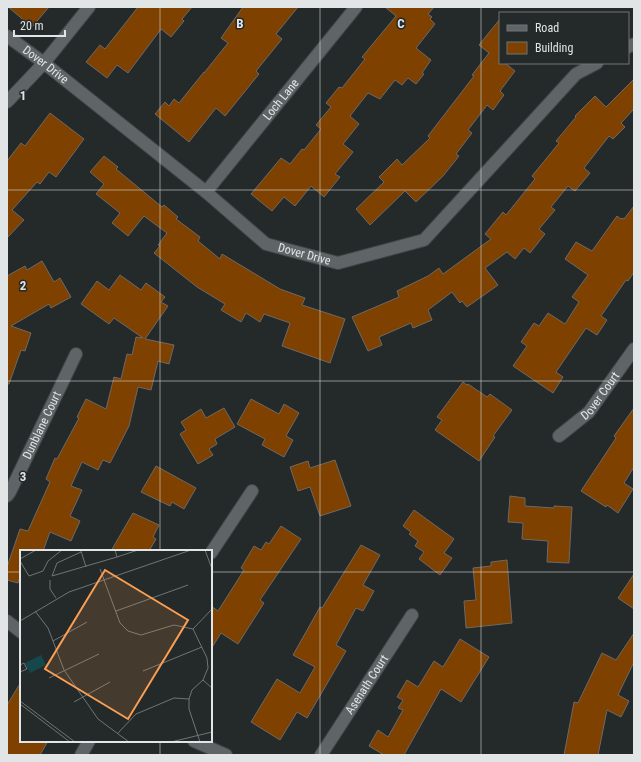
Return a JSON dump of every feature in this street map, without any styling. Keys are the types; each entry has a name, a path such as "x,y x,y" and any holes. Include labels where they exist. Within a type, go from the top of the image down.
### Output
{"street":[{"path":"7,102 44,63 89,7"},
{"name":"Loch Lane","path":"206,192 356,7"},
{"name":"Dover Drive","path":"7,36 44,63 206,192 266,244 338,263 424,240 576,74 595,64"},
{"name":"Dover Court","path":"559,436 589,412 634,349"},
{"name":"Dunblane Court","path":"7,496 76,354"},
{"path":"212,551 252,491"},
{"name":"Asenath Court","path":"321,755 412,615"},
{"path":"7,620 20,631"},
{"path":"81,755 88,742"},
{"path":"196,742 226,755"}],"building":[{"path":"8,7 49,7 32,27"},
{"path":"138,7 192,7 182,19 184,21 171,37 161,29 128,73 117,65 107,78 86,62 100,45 105,49"},
{"path":"243,7 298,7 276,34 282,39 256,71 259,74 225,116 216,108 189,142 155,114 165,102 169,106 174,99 179,103 204,73 228,43 221,38"},
{"path":"385,7 434,7 428,14 432,17 430,19 435,24 416,48 431,60 422,73 424,74 416,84 408,78 402,85 395,80 380,99 368,93 350,116 359,124 343,144 353,152 335,174 340,177 324,197 311,186 295,206 284,197 272,211 251,194 281,158 290,164 321,129 316,125 331,107 326,103 339,87 342,88 365,59 362,57 396,16"},
{"path":"499,20 499,64 506,64 515,71 500,91 504,95 493,110 487,105 468,130 472,133 456,154 459,156 443,176 416,202 405,191 370,225 356,209 384,182 379,177 397,159 402,165 430,138 428,136 474,76 472,75 489,53 479,45"},
{"path":"634,79 634,109 621,123 625,127 613,139 609,136 584,168 590,173 575,191 568,186 551,207 555,210 539,229 545,234 530,253 524,248 515,259 507,252 485,268 498,285 467,307 462,301 460,303 452,292 428,310 432,320 413,328 411,323 379,337 382,345 368,351 352,317 399,297 397,291 428,276 439,268 443,274 491,239 485,234 503,212 506,215 535,179 532,176 559,143 556,141 576,117 575,116 595,96 606,107"},
{"path":"50,113 84,139 56,177 49,172 40,184 37,182 12,210 24,220 7,238 7,161 21,143 25,146"},
{"path":"104,156 118,167 116,169 162,207 164,205 178,217 176,219 200,237 198,241 220,259 222,254 280,289 305,298 302,305 345,319 330,363 282,346 290,323 264,314 260,322 246,313 241,322 221,310 225,304 197,287 154,253 160,246 158,245 167,233 144,216 128,236 112,223 120,213 96,194 104,184 90,172"},
{"path":"634,206 634,272 628,281 626,280 601,316 607,320 597,335 586,328 556,372 563,377 553,393 513,366 527,346 521,342 534,323 539,326 548,313 565,324 579,302 572,297 588,275 565,259 576,242 592,251 617,216 624,219"},
{"path":"42,261 54,282 60,278 71,297 51,308 49,304 11,326 31,333 25,351 21,350 9,384 7,384 7,276 25,266 27,270"},
{"path":"120,275 141,290 146,283 165,297 161,302 168,306 145,339 174,345 169,364 158,361 151,390 138,387 129,426 110,463 103,460 98,470 82,462 71,486 82,490 70,516 80,521 71,541 50,532 43,550 20,550 20,577 18,583 7,580 7,567 20,529 28,531 50,482 46,479 55,458 57,459 79,418 77,417 86,399 106,409 114,377 121,379 127,354 132,355 136,337 143,338 114,318 109,324 81,304 97,281 109,290"},
{"path":"463,382 487,397 490,394 512,410 493,436 495,437 479,461 435,430 442,420 437,417"},
{"path":"251,399 279,414 284,404 299,413 286,436 293,440 284,457 262,445 265,439 237,424"},
{"path":"224,408 235,427 215,439 217,444 209,449 213,455 198,464 180,434 186,430 181,422 201,409 206,418"},
{"path":"634,408 634,467 624,483 633,489 618,513 607,505 606,507 581,491 616,438 614,436"},
{"path":"335,460 351,506 320,516 310,487 298,491 290,467 308,461 310,468"},
{"path":"156,466 196,488 184,509 172,502 170,506 141,492"},
{"path":"510,496 525,498 525,506 554,508 554,506 572,507 569,563 547,562 548,541 522,539 523,523 508,522"},
{"path":"414,510 454,539 444,553 452,558 440,575 419,559 424,552 415,546 418,541 409,534 411,532 403,526"},
{"path":"133,513 159,525 153,537 156,539 150,550 112,550"},
{"path":"281,526 301,539 260,600 264,603 238,644 221,633 212,647 212,607 218,611 244,570 241,568 254,546 261,550 266,542 269,544"},
{"path":"361,545 380,555 363,585 374,591 363,611 356,608 336,645 346,651 307,718 297,712 280,740 251,722 277,679 300,693 315,667 293,655 320,607 322,608"},
{"path":"507,560 512,623 466,628 464,601 476,600 473,568 491,566 491,562"},
{"path":"634,574 634,609 618,598"},
{"path":"634,633 634,662 618,695 629,701 621,717 607,710 598,755 564,755 574,702 578,703 602,653 616,660"},
{"path":"460,639 489,657 461,702 441,689 404,755 384,755 369,746 378,730 388,737 403,710 398,708 403,700 397,697 407,680 418,687 434,661 443,667"},
{"path":"20,684 20,742 47,742 40,755 7,755 7,705"}]}
